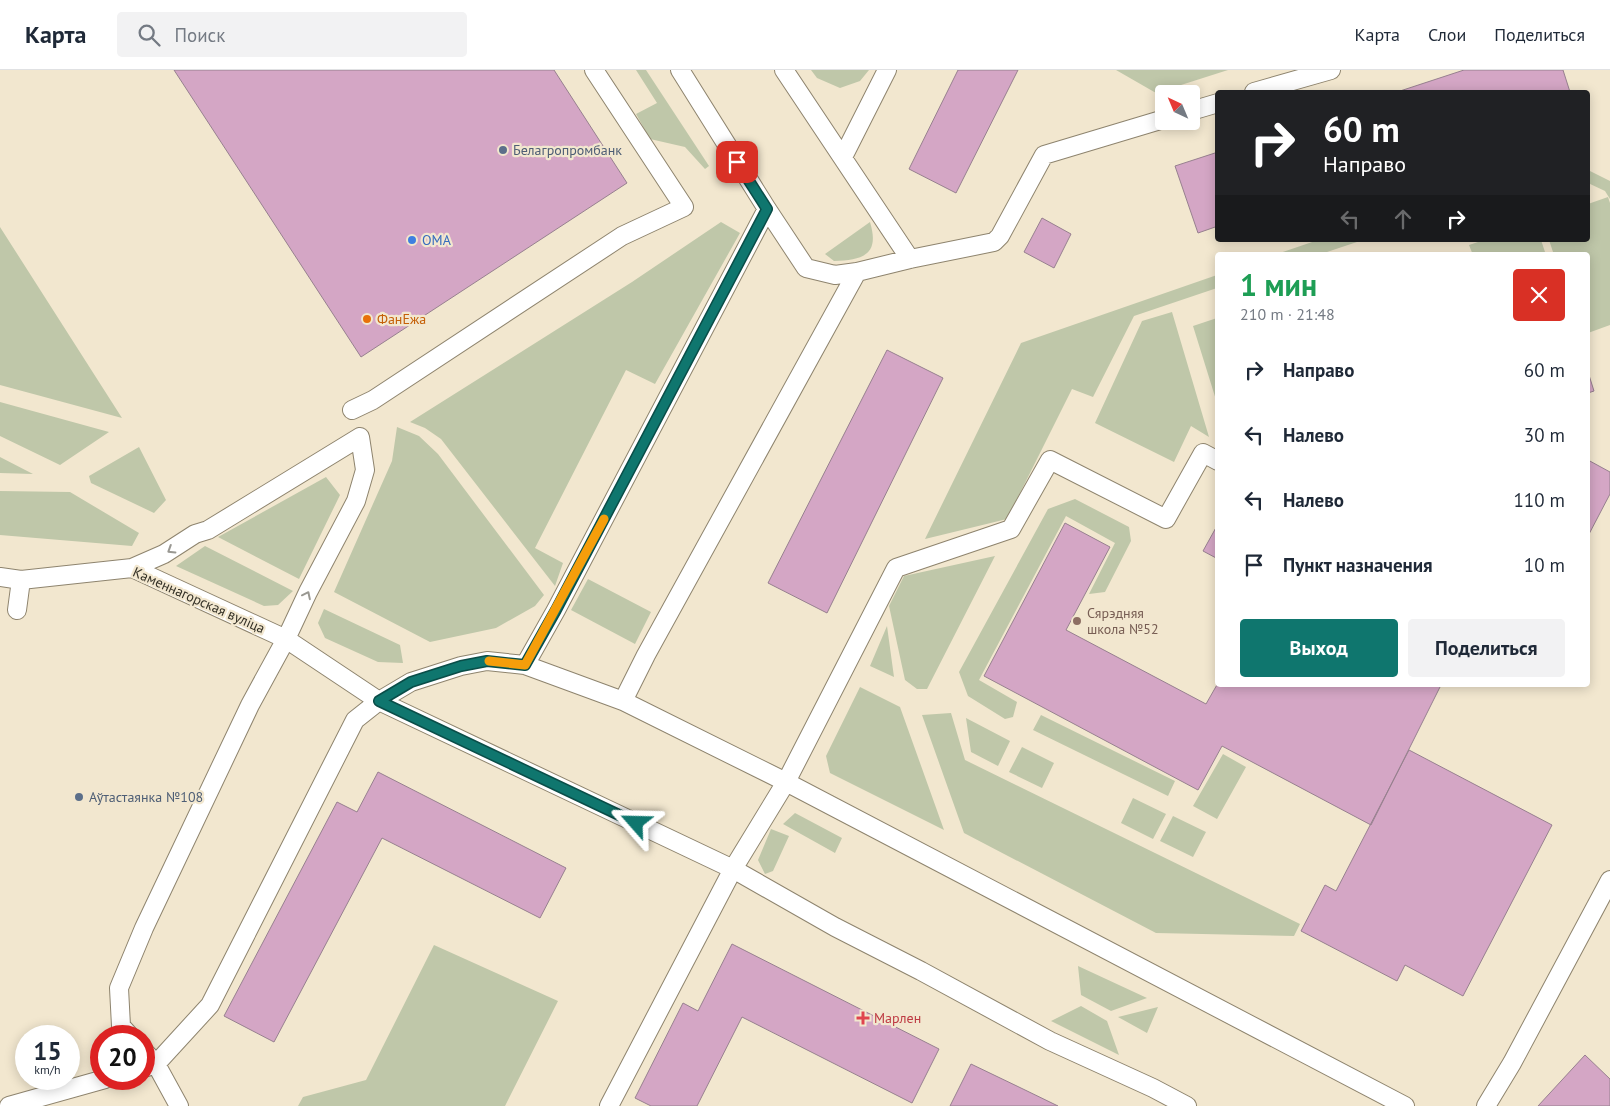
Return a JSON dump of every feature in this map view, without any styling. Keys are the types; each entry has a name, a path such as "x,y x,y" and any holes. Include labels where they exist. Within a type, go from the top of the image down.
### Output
{"lane":[{"path":"352,410 373,400 622,236 684,207 594,70"},
{"path":"680,70 806,268 834,275 857,272 994,242 1000,236 1044,156 1155,122"},
{"path":"784,70 910,259"},
{"path":"843,157 887,70"},
{"path":"1261,90 1331,70"},
{"path":"1200,108 1215,104"},
{"path":"525,665 556,610 767,209"},
{"path":"623,701 857,272"},
{"path":"121,1025 119,988 144,928 250,704 286,639 308,592 356,501 365,470 360,437 208,530 195,534 164,554 132,568"},
{"path":"609,1106 733,869 786,782 896,568 1011,529 1050,460 1166,519 1203,453 1215,460"},
{"name":"Каменнагорская вуліца","path":"0,577 22,580 132,568 286,639 379,701 733,869 835,927 1050,1041 1153,1088 1187,1106"},
{"path":"17,610 22,580"},
{"path":"155,1061 210,1005 355,720 379,701 411,682 461,666 487,661 525,665 623,701 786,782 1405,1106"},
{"path":"1486,1106 1516,1055 1610,880"},
{"path":"155,1073 179,1106"},
{"path":"9,1106 90,1083"}],"green space":[{"path":"636,70 646,70 709,166 705,169 685,147 650,139 636,114 657,103"},
{"path":"811,70 869,70 860,81 840,88 817,78"},
{"path":"1116,70 1228,70 1181,85 1155,85 1155,92"},
{"path":"1590,171 1610,181 1610,199 1605,191 1590,184"},
{"path":"1608,197 1610,203 1610,325 1590,332 1590,252 1553,252 1550,242 1590,242 1590,203"},
{"path":"721,222 740,233 655,384 626,370 535,548 563,563 555,586 441,439 425,428 410,422 632,282"},
{"path":"870,222 873,242 867,254 853,259 834,261 825,254"},
{"path":"0,227 122,418 0,385"},
{"path":"1312,242 1357,242 1327,252 1283,252"},
{"path":"1478,242 1542,242 1545,252 1472,252 1469,245"},
{"path":"1215,276 1215,289 1134,316 1093,397 1072,389 1007,519 925,539 1021,343"},
{"path":"1172,312 1209,437 1191,426 1174,462 1095,423 1142,321"},
{"path":"1215,319 1215,397 1193,326"},
{"path":"0,402 109,432 60,465 0,436"},
{"path":"397,427 419,436 438,454 544,595 535,606 496,628 430,642 334,592 392,461"},
{"path":"139,447 166,500 154,513 91,483 89,476"},
{"path":"0,457 33,474 0,473"},
{"path":"326,477 340,495 299,579 218,537"},
{"path":"0,491 70,492 139,533 132,546 0,535"},
{"path":"1075,499 1129,527 1131,541 1105,592 1089,594 1115,543 1066,516 979,680 1017,702 1013,717 1005,719 968,696 959,672 1048,509"},
{"path":"205,546 293,591 278,605 264,606 176,566"},
{"path":"995,556 927,689 917,689 905,680 889,606 904,576"},
{"path":"588,579 651,612 635,644 571,610"},
{"path":"324,609 400,645 403,663 378,662 325,638 318,623"},
{"path":"887,626 894,677 870,666"},
{"path":"860,687 900,707 944,830 830,773 826,756"},
{"path":"951,713 965,760 1300,924 1294,936 1156,933 964,833 922,715"},
{"path":"1041,715 1175,781 1168,796 1033,730"},
{"path":"966,718 1010,741 998,766 971,752"},
{"path":"1022,747 1054,763 1042,788 1009,772"},
{"path":"1223,754 1246,767 1217,819 1193,806"},
{"path":"1133,798 1166,814 1153,839 1121,823"},
{"path":"795,813 842,838 835,853 783,824"},
{"path":"1173,816 1206,832 1193,857 1160,841"},
{"path":"771,829 789,836 773,871 765,874 758,860"},
{"path":"434,945 558,1001 505,1106 298,1106 303,1097 366,1080"},
{"path":"1078,966 1147,998 1111,1011 1081,995"},
{"path":"1081,1006 1107,1021 1119,1055 1051,1021"},
{"path":"1158,1007 1147,1033 1118,1017"}],"building":[{"name":"ОМА","path":"174,70 554,70 627,183 361,357"},
{"path":"958,70 1018,70 956,193 909,169"},
{"path":"1464,70 1563,70 1569,90 1403,90"},
{"path":"1215,153 1215,227 1198,233 1175,166"},
{"path":"1042,218 1071,234 1054,268 1024,252"},
{"path":"887,350 943,378 827,613 768,583"},
{"path":"1590,378 1594,391 1590,392"},
{"path":"1590,461 1610,472 1610,494 1590,532"},
{"path":"1065,523 1110,547 1066,630 1206,704 1216,687 1440,687 1371,825 1222,746 1198,790 984,676"},
{"path":"1215,529 1215,557 1203,551"},
{"path":"1409,750 1552,825 1463,996 1405,965 1397,981 1301,931 1325,885 1336,891"},
{"path":"378,772 566,868 540,918 382,838 274,1042 224,1016 337,802 357,812"},
{"path":"732,944 939,1049 912,1103 742,1017 697,1106 651,1106 635,1098 683,1003 698,1011"},
{"path":"1585,1055 1610,1079 1610,1106 1538,1106"},
{"path":"971,1064 1023,1089 1058,1106 950,1106"}],"slow traffic":[{"path":"489,661 525,665 604,519"}],"place":[{"name":"Белагропромбанк","path":"503,150"},
{"name":"ОМА","path":"412,240"},
{"name":"ФанЕжа","path":"367,319"},
{"name":"Сярэдняя школа №52","path":"1077,621"},
{"name":"Аўтастаянка №108","path":"79,797"},
{"name":"Марлен","path":"863,1018"}],"route":[{"path":"636,823 379,701 411,682 461,666 487,661 525,665 556,610 767,209 737,162"}]}
